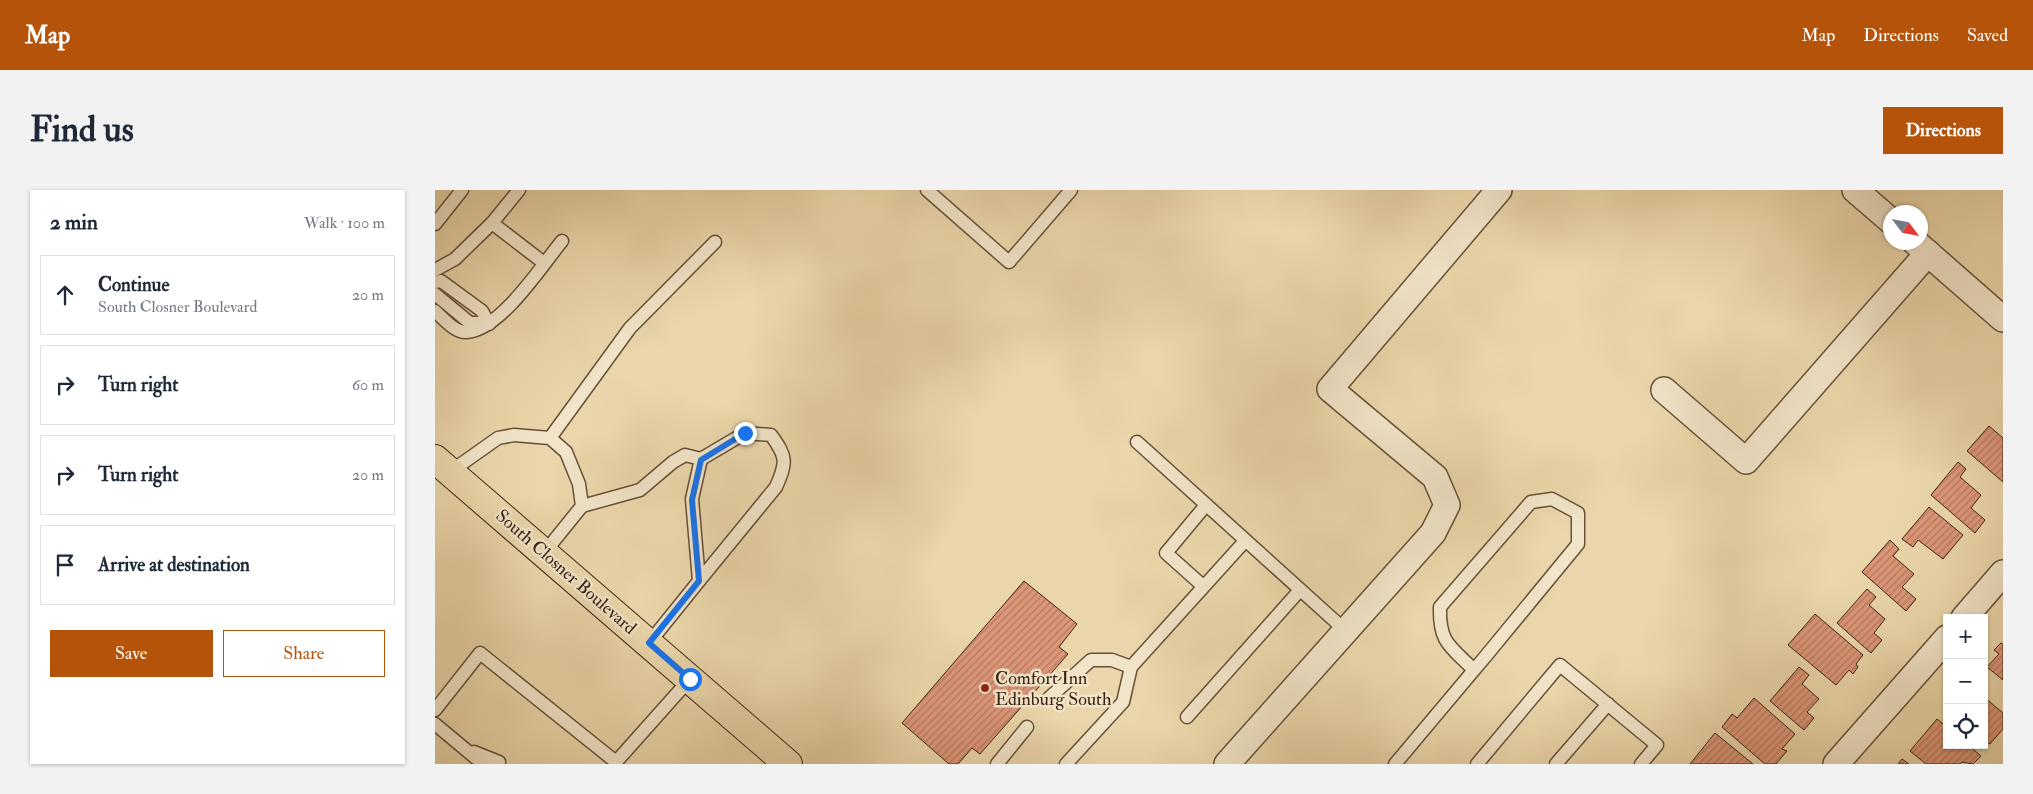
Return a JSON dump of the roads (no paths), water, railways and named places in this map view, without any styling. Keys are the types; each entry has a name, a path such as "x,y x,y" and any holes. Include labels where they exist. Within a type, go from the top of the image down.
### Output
{"main road":[{"name":"South Closner Boulevard","path":"443,466 789,764"}],"street":[{"path":"1227,764 1433,533 1447,504 1435,477 1330,389 1499,190"},
{"path":"1855,190 1883,214"},
{"path":"1664,390 1746,461 1920,250"},
{"path":"1924,250 2003,319"},
{"path":"1967,614 2003,573"},
{"path":"1836,764 1943,643"}],"lane":[{"path":"435,224 462,190"},
{"path":"435,270 455,259 492,224 519,190"},
{"path":"927,190 1009,262 1071,190"},
{"path":"492,224 544,263"},
{"path":"435,311 456,329 466,332 489,324 516,297 562,241"},
{"path":"550,438 630,328 715,242"},
{"path":"435,282 441,282 482,311 489,324"},
{"path":"435,294 470,323 489,324"},
{"path":"649,643 776,487 784,469 783,452 771,435 745,433 701,460 692,500 699,581"},
{"path":"443,466 498,438 514,435 550,438 566,452 579,484 582,506"},
{"path":"1137,442 1346,631"},
{"path":"544,553 582,506 640,490 673,462 685,455 701,460"},
{"path":"1395,764 1474,670 1578,544 1578,513 1552,499 1531,502 1440,607 1439,629 1448,644 1474,670"},
{"path":"1203,586 1166,553 1206,505"},
{"path":"1066,764 1123,702 1131,667 1245,540"},
{"path":"1187,717 1300,590"},
{"path":"435,710 480,653 616,763 690,679"},
{"path":"1049,698 1091,660 1112,660 1131,667"},
{"path":"1477,764 1560,665 1657,745 1641,764"},
{"path":"1556,764 1608,704"},
{"path":"435,724 483,764"},
{"path":"997,764 1027,727"},
{"path":"463,747 499,762"}],"place":[{"name":"Comfort Inn Edinburg South","path":"985,688"}]}
